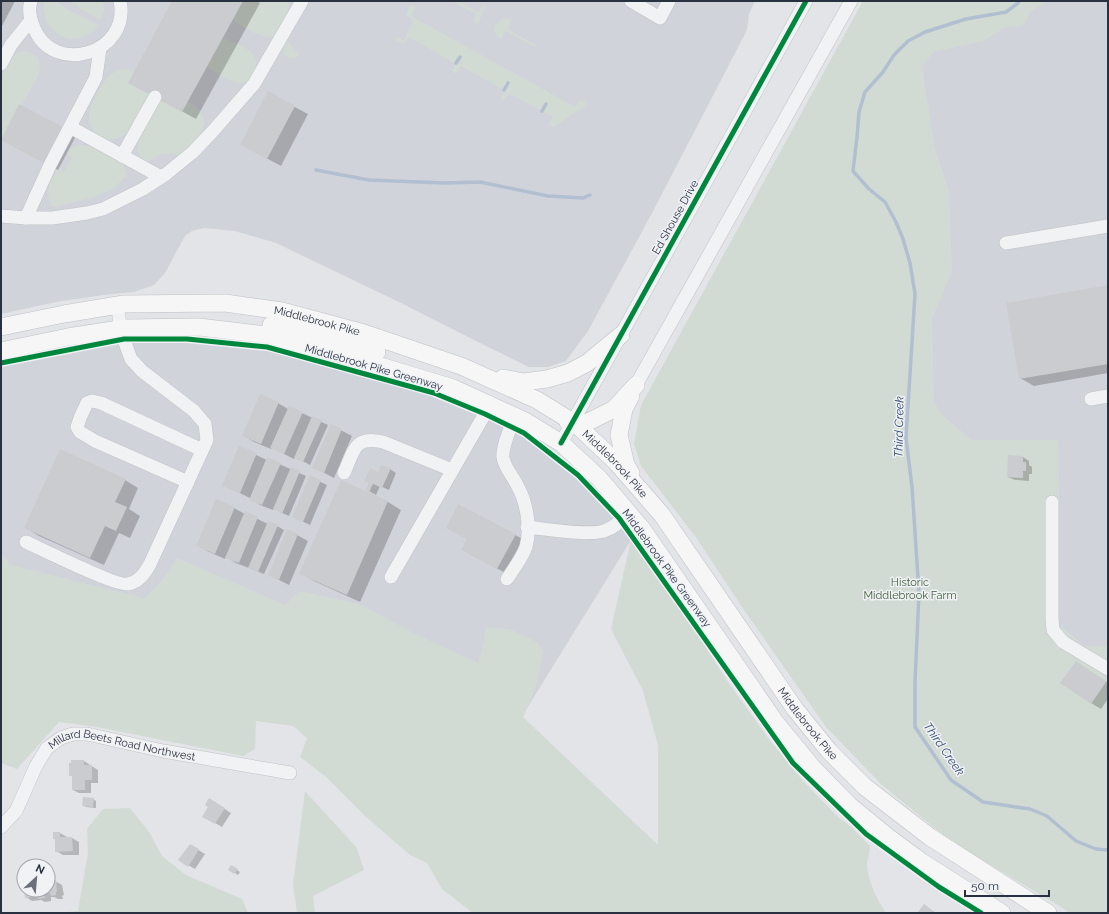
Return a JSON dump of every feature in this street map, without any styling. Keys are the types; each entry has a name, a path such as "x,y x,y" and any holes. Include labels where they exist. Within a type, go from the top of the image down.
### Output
{"main road":[{"name":"Middlebrook Pike","path":"1,327 118,305 225,303 282,311 364,333 470,370 537,400 573,422 616,462 662,515 795,709 829,751 865,787 930,837 1048,913"},
{"path":"199,327 270,325 326,337 453,376 556,422 586,423 614,408 636,385"},
{"name":"Middlebrook Pike","path":"1,351 68,337 120,329 199,327 267,335 354,358 453,388 525,421 561,443 599,478 648,536 776,723 812,767 849,805 888,837 922,862 1002,913"},
{"path":"470,370 523,382 547,379 568,373 587,363 621,335"},
{"path":"636,385 624,409 619,435 626,465 662,515"}],"street":[{"path":"31,1 31,20 36,33 46,44 58,52 72,55 86,54 100,48 112,38 119,24 121,8 120,1"},
{"path":"1,216 52,218 103,208 143,188 161,177 193,152 254,84 302,1"},
{"path":"631,1 660,18 669,1"},
{"name":"Ed Shouse Drive","path":"561,443 806,1"},
{"path":"636,385 851,1"},
{"path":"1,64 11,45 31,20"},
{"path":"26,218 50,165 96,77 100,48"},
{"path":"122,156 155,97"},
{"path":"70,128 161,177"},
{"path":"1006,243 1108,226"},
{"path":"26,542 103,577 127,585 142,577 150,564 207,440 205,424 194,411 142,371 131,359 120,329 118,305"},
{"path":"1091,399 1108,396"},
{"path":"188,482 95,441 80,432 77,427 80,418 87,403 92,401 101,403 202,450"},
{"path":"391,577 490,405"},
{"path":"507,580 526,548 527,527 522,493 506,467 504,458 504,447 512,422 512,415"},
{"path":"344,473 355,448 360,442 366,440 383,442 452,470"},
{"path":"1052,502 1053,630 1063,642 1108,669"},
{"path":"527,527 588,533 605,531 621,520 628,512"},
{"name":"Millard Beets Road Northwest","path":"1,827 16,811 36,766 47,748 61,738 73,734 87,734 163,751 290,773"}],"shaded area":[{"path":"1,1 755,1 749,14 747,30 651,215 588,331 566,361 548,367 529,367 276,243 235,231 204,228 192,231 185,236 165,273 154,285 134,292 56,302 1,314"},
{"path":"1037,1 1108,1 1108,646 1083,646 1059,625 1058,440 921,440 909,51"},
{"path":"124,339 187,339 267,347 434,393 524,433 578,475 619,518 633,537 511,734 1,622 1,363"}],"green space":[{"path":"44,1 57,2 70,12 76,13 98,25 90,33 81,38 71,39 62,36 54,31 48,23 44,13"},
{"path":"67,1 103,1 104,10 101,20 80,9 77,4"},
{"path":"243,1 288,1 289,5 287,14 275,36 269,37 258,35 232,20"},
{"path":"452,1 458,1 478,12 482,6 484,5 486,7 478,23 475,24 473,21 476,14"},
{"name":"Historic Middlebrook Farm","path":"863,1 1048,1 1031,11 1023,26 1004,28 983,41 933,52 922,67 935,149 949,191 952,271 932,318 934,402 943,416 972,440 1058,440 1059,625 1083,646 1108,646 1108,913 1070,913 953,843 882,785 826,727 744,610 695,536 641,466 634,444 641,405"},
{"path":"410,5 416,7 411,16 575,107 579,100 584,101 586,104 584,107 553,127 549,124 553,117 509,93 505,99 502,100 501,97 504,90 461,66 457,73 454,73 453,70 456,64 409,37 403,44 396,40 397,37 404,41 413,20 406,15"},
{"path":"508,18 512,20 507,29 536,45 535,47 506,31 501,39 497,36 494,30 497,23"},
{"path":"223,37 247,49 253,54 256,66 250,79 238,83 225,78 206,67"},
{"path":"287,41 299,54 296,58 289,58 283,53"},
{"path":"22,51 29,52 38,58 40,64 39,74 21,106 19,105 1,139 1,76 13,56"},
{"path":"124,69 134,72 149,94 128,131 119,138 107,139 101,137 92,129 89,116 91,107 107,78 113,73"},
{"path":"160,100 183,101 192,104 201,112 204,119 204,125 199,137 179,156 175,154 162,154 154,157 148,163 139,154 138,144 142,133"},
{"path":"79,145 91,146 123,163 127,177 123,178 116,187 94,197 54,207 49,201 48,197 49,184 52,177 56,174 57,168 64,172 72,157 66,153 71,148"},
{"path":"631,540 689,621 730,685 771,742 803,781 839,818 850,826 870,846 867,865 869,878 876,896 886,913 473,913 442,889 427,863 410,855 365,816 325,776 300,757 307,738 293,726 256,721 255,749 243,756 97,727 59,722 17,769 1,763 1,553 11,565 144,598 163,579 177,558 285,605 300,591 362,605 413,633 478,663 486,627 509,629 537,642 543,651 537,684 523,717 658,845 658,745 643,691 611,629"},
{"path":"305,791 357,848 364,870 313,896 315,913 297,913 293,884"},
{"path":"130,808 149,832 162,856 186,875 242,899 248,913 56,913 78,911 88,853 87,829 103,809"}],"building":[{"path":"172,1 243,1 182,112 128,83"},
{"path":"268,91 295,106 267,159 240,145"},
{"path":"19,104 63,127 44,163 1,140"},
{"path":"1108,285 1108,364 1019,379 1006,303"},
{"path":"260,394 279,402 261,444 242,436"},
{"path":"289,406 303,412 284,454 270,448"},
{"path":"312,416 322,420 303,462 294,458"},
{"path":"331,424 342,429 324,473 312,468"},
{"path":"239,446 257,453 240,493 222,486"},
{"path":"60,449 126,479 115,502 127,507 116,531 105,526 90,558 24,528"},
{"path":"1008,455 1023,456 1023,462 1026,462 1026,471 1023,471 1023,478 1007,477"},
{"path":"267,457 281,463 262,505 249,500"},
{"path":"381,465 391,468 382,488 373,484 369,492 366,490 369,483 364,481 370,468 378,472"},
{"path":"291,467 300,471 282,514 273,509"},
{"path":"310,475 321,480 303,522 292,517"},
{"path":"341,480 388,501 347,595 299,574"},
{"path":"216,499 235,507 215,554 196,546"},
{"path":"458,504 516,534 497,569 461,550 467,539 446,528"},
{"path":"245,511 258,517 239,563 225,558"},
{"path":"268,521 278,525 258,572 248,568"},
{"path":"287,529 298,534 279,580 268,575"},
{"path":"1076,661 1106,682 1091,704 1060,683"},
{"path":"71,760 84,760 84,765 92,765 92,780 85,780 85,790 72,790 72,776 69,776 69,763 71,763"},
{"path":"83,797 94,798 93,807 82,806"},
{"path":"209,798 225,808 215,824 202,817 208,807 205,805"},
{"path":"53,832 60,832 60,837 72,837 73,851 55,852 55,839 53,839"},
{"path":"190,844 199,849 188,867 178,860"},
{"path":"231,865 238,869 234,874 228,870"},
{"path":"924,904 936,913 917,913"}],"waterway":[{"name":"Third Creek","path":"1019,1 1006,12 966,19 925,32 908,41 894,55 883,72 865,92 859,112 853,171 869,189 885,202 896,222 910,263 915,294 906,438 912,487 919,593 915,682 915,727 951,780 983,802 1030,809 1047,816 1076,841 1096,849 1108,850"},
{"path":"456,63 460,57"},
{"path":"504,90 508,83"},
{"path":"542,111 546,104"},
{"path":"316,170 369,180 444,183 480,182 548,196 583,198 590,195"}],"cycle path":[{"path":"561,443 806,1"},
{"name":"Middlebrook Pike Greenway","path":"1,363 124,339 187,339 267,347 434,393 485,414 524,433 578,475 619,518 793,763 866,834 939,887 981,913"}]}
